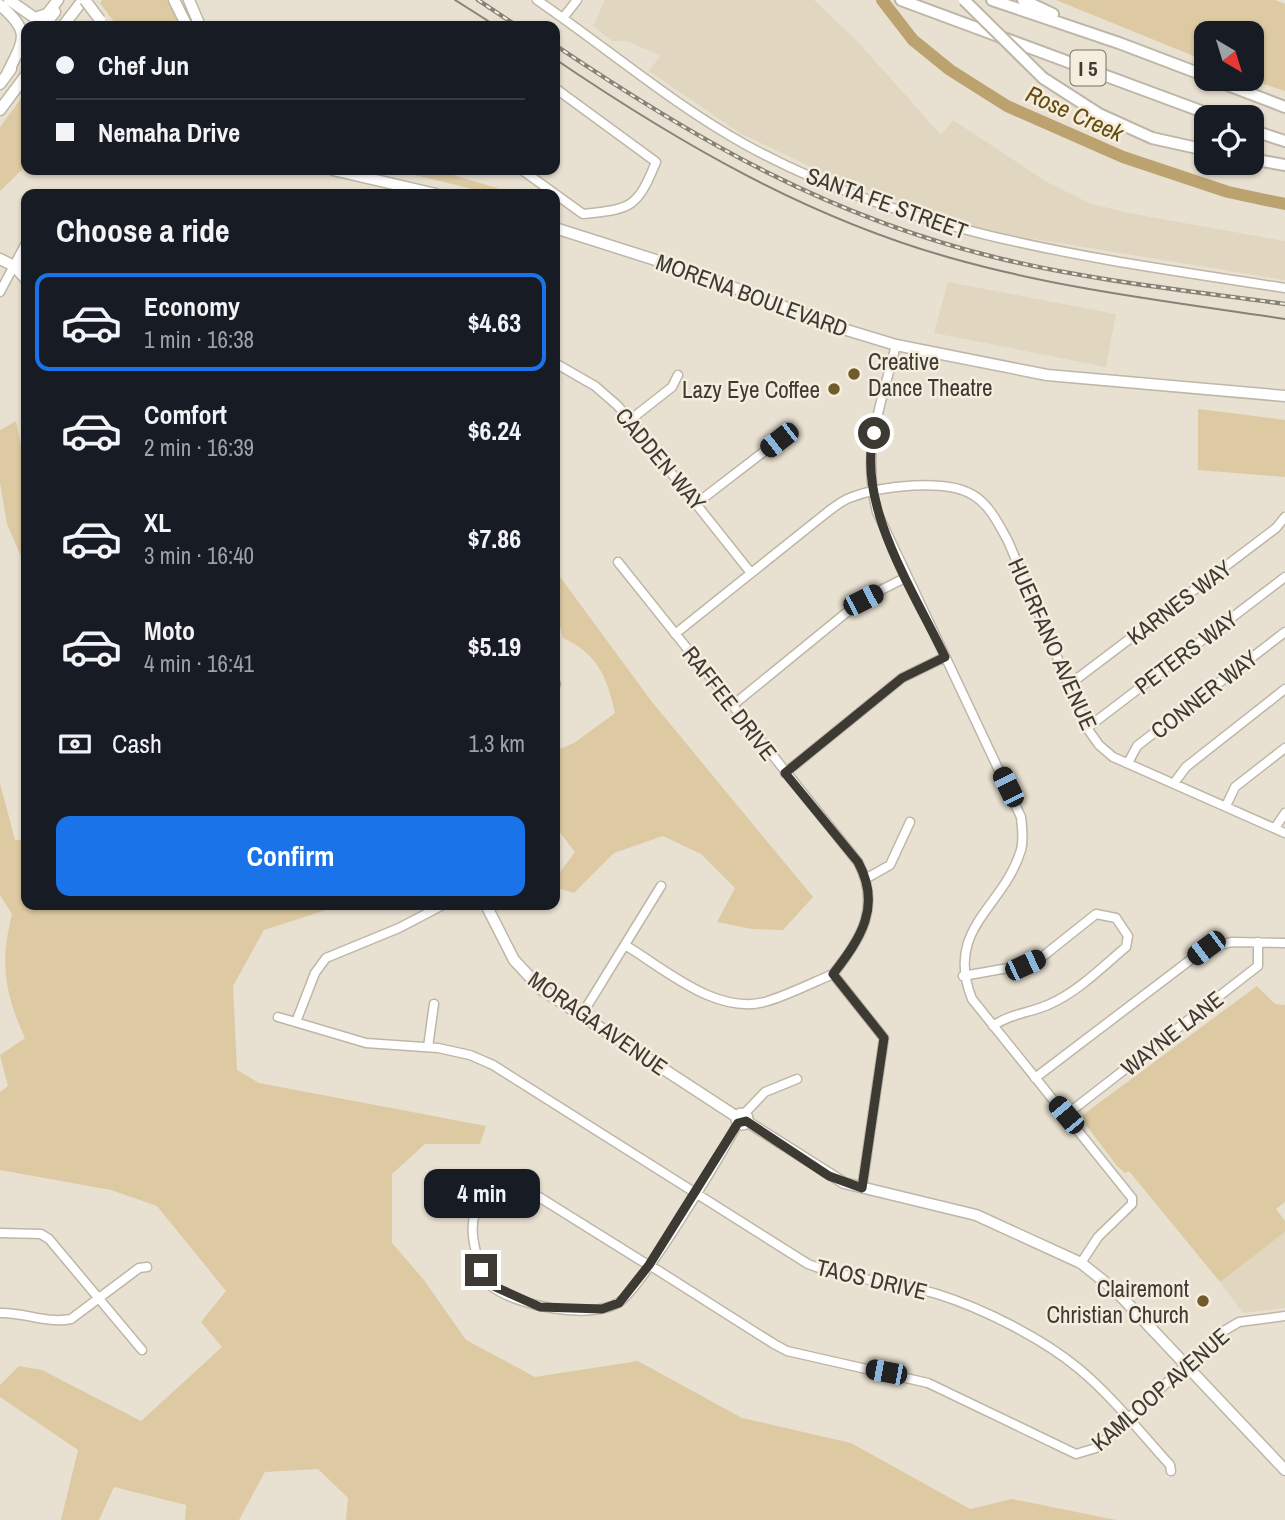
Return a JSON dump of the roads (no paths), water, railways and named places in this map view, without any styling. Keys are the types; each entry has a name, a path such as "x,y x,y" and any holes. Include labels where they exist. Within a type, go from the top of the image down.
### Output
{"highway":[{"name":"I 5","path":"901,0 1194,108"},
{"path":"964,0 1043,78 1099,114 1152,138 1194,147"},
{"name":"I 5","path":"992,0 1194,71"},
{"path":"1023,0 1119,43"},
{"path":"1243,91 1285,107"},
{"path":"1264,134 1285,141"},
{"path":"1264,161 1285,165"}],"main road":[{"path":"9,0 35,18 47,13 58,0"},
{"path":"48,21 64,0"},
{"path":"67,21 86,0 102,21"},
{"path":"174,0 184,21"},
{"path":"189,0 198,21"},
{"path":"0,5 21,25"},
{"path":"7,74 21,42"},
{"path":"0,83 21,56"},
{"path":"0,110 21,82"},
{"path":"354,175 415,189"},
{"name":"MORENA BOULEVARD","path":"560,230 687,270 840,328 896,345 1073,379 1285,396"},
{"path":"0,259 14,266 21,274"},
{"path":"14,266 21,266"},
{"name":"MORAGA AVENUE","path":"488,910 502,942 526,975 581,1016 829,1176 862,1188 976,1215 1082,1263 1115,1290 1285,1470"}],"street":[{"name":"SANTA FE STREET","path":"537,0 658,89 718,129 846,193 942,225 998,240 1285,288"},
{"path":"563,18 577,0"},
{"path":"560,92 656,162 642,196 619,210 583,214 560,197"},
{"path":"529,175 548,189"},
{"path":"0,292 21,253"},
{"path":"896,345 869,454 871,490 877,512 907,577 1019,809 1023,835 1016,860 967,943 963,976 972,999 1132,1198 1132,1204 1098,1237 1082,1263"},
{"name":"CADDEN WAY","path":"560,366 595,386 630,420 751,573"},
{"path":"630,420 671,387 678,375"},
{"path":"697,503 779,440"},
{"name":"HUERFANO AVENUE","path":"675,634 824,513 848,498 871,490 952,485 974,495 994,515 1009,541 1087,728 1099,745 1113,757 1285,832"},
{"name":"KARNES WAY","path":"1070,684 1276,528 1285,517"},
{"name":"RAFFEE DRIVE","path":"618,562 858,862 867,878"},
{"path":"733,705 863,600 907,577"},
{"name":"PETERS WAY","path":"1087,728 1285,577"},
{"name":"CONNER WAY","path":"1128,762 1137,746 1285,632"},
{"path":"785,773 902,678 945,657"},
{"path":"1174,783 1186,766 1285,689"},
{"path":"1226,806 1235,786 1285,748"},
{"path":"1275,828 1285,813"},
{"path":"625,945 713,998 731,1002 767,1002 833,974 866,922 870,899 867,878 890,864 910,822"},
{"path":"581,1016 661,886"},
{"path":"296,1022 315,973 326,958 399,928 433,910"},
{"path":"963,976 1025,965 1042,957 1096,914 1116,918 1128,936 1126,947 1076,989 1049,1005 1015,1014 993,1026"},
{"path":"1035,1078 1206,948 1232,942 1285,943"},
{"name":"WAYNE LANE","path":"1066,1115 1258,966 1258,942"},
{"path":"833,974 884,1038 862,1188"},
{"path":"428,1047 434,1004"},
{"name":"TAOS DRIVE","path":"278,1017 366,1043 428,1047 470,1055 493,1065 808,1264 826,1272 935,1294 963,1303 1056,1350 1080,1369 1127,1417 1170,1465 1171,1471"},
{"path":"649,1265 531,1192 513,1189 494,1194 474,1213 471,1232 481,1270 491,1285 540,1307 602,1309 619,1303 649,1265 741,1119 765,1092 797,1079"},
{"path":"0,1233 41,1234 49,1239 142,1350"},
{"name":"KAMLOOP AVENUE","path":"649,1265 787,1351 928,1383 1076,1454 1096,1448 1209,1340 1239,1322 1285,1316"},
{"path":"0,1313 27,1315 58,1322 77,1317 138,1268 147,1267"}],"waterway":[{"name":"Rose Creek","path":"882,0 913,40 950,70 1007,106 1123,157 1228,192 1285,204"}],"tram line":[{"path":"455,0 488,21"},
{"path":"560,62 649,120 745,175 845,221 897,241 951,258 1033,278 1117,294 1285,319"}],"railway":[{"path":"478,0 510,21"},
{"path":"560,48 715,145 823,199 880,222 940,242 1037,267 1143,285 1285,304"}],"place":[{"name":"Creative Dance Theatre","path":"854,374"},
{"name":"Lazy Eye Coffee","path":"834,389"},
{"name":"Clairemont Christian Church","path":"1203,1301"}]}
